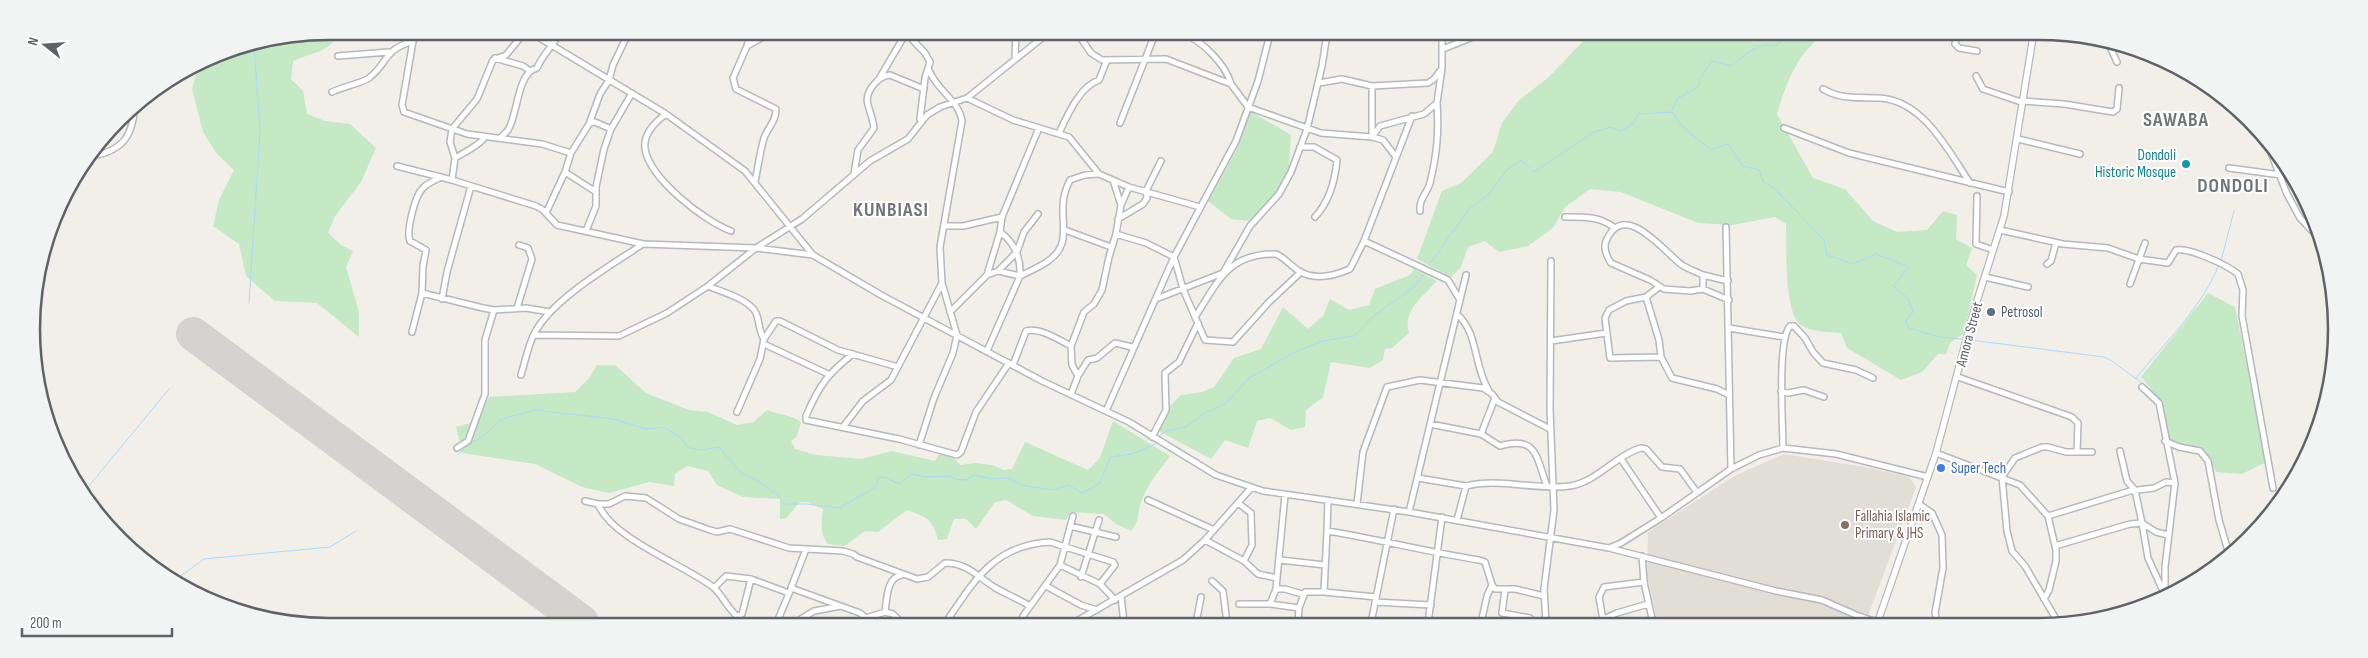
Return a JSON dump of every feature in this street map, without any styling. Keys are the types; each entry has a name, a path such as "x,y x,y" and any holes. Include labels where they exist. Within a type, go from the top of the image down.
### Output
{"street":[{"path":"452,180 455,158 450,142 452,129 476,99 495,58 506,55 518,40"},
{"path":"544,40 666,114 722,153 756,182 813,255 924,318 1011,364 1129,422 1216,475 1251,488 1284,495 1442,517 1609,548 1776,591 1822,600 1867,618"},
{"path":"500,138 508,130 519,88 530,72 537,68 551,44 557,40"},
{"path":"546,214 565,172 571,153 590,123 600,94 609,80 613,65 625,40"},
{"path":"748,40 736,71 734,86 739,92 753,96 759,102 776,110 774,121 761,148 756,182"},
{"path":"747,46 755,40"},
{"path":"854,175 858,150 874,128 868,100 874,84 903,40"},
{"path":"534,335 626,334 646,321 667,313 708,286 756,248 790,227 887,149 908,139 914,134 923,111 924,87 930,62 925,53 913,40"},
{"path":"1015,58 1016,40"},
{"path":"919,123 926,115 967,98 1039,40"},
{"path":"1082,40 1091,53 1102,60 1166,59 1231,84"},
{"path":"1120,123 1152,40"},
{"path":"1193,40 1204,47 1228,74 1231,84 1248,107 1322,133 1372,137 1383,140 1396,157"},
{"path":"1106,411 1132,347 1174,257 1236,141 1268,40"},
{"path":"1152,437 1166,410 1165,373 1179,362 1196,320 1250,226 1279,194 1300,147 1307,129 1326,40"},
{"path":"1420,211 1419,202 1429,186 1439,140 1437,103 1442,68 1442,40"},
{"path":"1443,49 1466,40"},
{"path":"1956,40 1955,44 1959,48 1977,51"},
{"name":"Amora Street","path":"1881,618 1936,452 1984,277 2000,230 2009,192 2018,139 2021,102 2032,40"},
{"path":"338,56 389,52 413,41"},
{"path":"413,41 402,108 404,112 484,138 500,138 542,144 571,153"},
{"path":"2111,49 2117,62"},
{"path":"332,92 369,78 389,52"},
{"path":"495,58 523,66 530,72"},
{"path":"1058,133 1086,89 1093,82 1099,80 1107,60"},
{"path":"1318,83 1342,79 1372,86 1428,83 1434,79 1442,68"},
{"path":"919,445 934,398 953,353 957,335 942,283 940,266 944,226 961,135 961,114 954,102 932,80 928,70"},
{"path":"879,79 890,75 924,87"},
{"path":"1976,76 1982,89 2021,102 2064,104 2112,112 2117,109 2119,88"},
{"path":"924,87 932,80"},
{"path":"1372,86 1372,137"},
{"path":"1823,89 1836,96 1861,100 1879,98 1903,102 1921,117 1945,144 1970,184"},
{"path":"586,232 596,206 596,192 604,149 612,129 632,94"},
{"path":"967,98 993,112 1074,140 1099,174"},
{"path":"1372,137 1380,126 1424,114 1437,103"},
{"path":"666,114 656,121 645,140 645,150 652,165 688,204 709,221 731,231"},
{"path":"99,154 112,150 128,137 134,124 134,116"},
{"path":"1156,299 1219,275 1226,269 1249,257 1276,254 1301,272 1322,276 1336,275 1350,269 1364,241 1412,116"},
{"path":"590,123 600,124 612,129"},
{"path":"987,275 1000,232 1002,218 1039,128"},
{"path":"1784,128 1849,153 1918,168 1970,184 2009,192"},
{"path":"455,158 480,144 484,138"},
{"path":"2018,139 2080,154"},
{"path":"1300,147 1314,147 1337,160 1334,178 1325,207 1315,217"},
{"path":"1118,219 1143,204 1147,198 1146,191 1162,161"},
{"path":"2276,165 2287,194 2300,218 2310,229"},
{"path":"397,166 442,177 536,206 557,225 586,232 643,244 756,248 813,255"},
{"path":"2229,168 2281,175"},
{"path":"565,172 596,192"},
{"path":"998,271 1020,276 1050,260 1058,250 1065,230 1062,207 1064,194 1070,180 1085,175 1099,174 1129,187 1200,207"},
{"path":"412,332 422,293 423,266 426,250 410,241 408,237 417,196 423,188 442,177"},
{"path":"1113,180 1121,205"},
{"path":"442,299 446,272 470,186"},
{"path":"1078,376 1072,365 1071,346 1084,312 1094,304 1102,290 1121,205 1129,187"},
{"path":"1977,196 1976,244 1993,250"},
{"path":"950,312 987,275 998,271 1017,252 1024,232 1038,214"},
{"path":"1565,217 1591,217 1605,221 1615,228"},
{"path":"944,226 964,226 1002,218"},
{"path":"1728,281 1703,275 1680,264 1648,234 1632,226 1615,228 1605,246 1607,258 1611,263 1650,280 1659,287 1676,291 1703,289 1729,300"},
{"path":"1726,227 1731,469"},
{"path":"1065,230 1112,247"},
{"path":"2000,230 2056,243 2108,248 2139,259 2168,263 2176,250 2184,250 2220,263 2238,274 2243,290 2242,316 2273,488"},
{"path":"987,351 1020,276 1021,264 1017,252 1013,244 1000,232"},
{"path":"1116,234 1146,243 1174,257 1183,289 1205,340 1233,342 1269,302 1301,272"},
{"path":"1364,241 1448,280 1460,300"},
{"path":"2047,264 2051,261 2056,243"},
{"path":"2130,284 2145,243"},
{"path":"521,375 534,335 550,312 582,285 643,244"},
{"path":"517,308 532,259 528,248 519,245"},
{"path":"1546,618 1544,596 1546,568 1552,538 1554,510 1550,486 1551,261"},
{"path":"1410,512 1466,275"},
{"path":"1703,275 1703,289"},
{"path":"1984,277 2028,287"},
{"path":"843,427 863,401 891,380 942,283"},
{"path":"708,286 750,305 757,316 759,332 764,341 828,374"},
{"path":"1659,287 1646,297 1626,301 1609,310 1605,318 1610,358 1661,357"},
{"path":"422,293 494,310 517,308 550,312"},
{"path":"1646,297 1659,340 1661,357 1672,378 1717,389 1729,395"},
{"path":"457,448 468,441 485,394 485,340 494,310"},
{"path":"1457,314 1468,323 1481,378 1489,391 1498,402 1550,429"},
{"path":"737,412 764,341 776,321 780,321 838,350 898,366"},
{"path":"1783,448 1781,392 1784,337 1788,328 1794,326 1805,338 1812,352 1823,362 1856,370 1873,378"},
{"path":"1728,328 1784,337"},
{"path":"853,354 828,374 815,394 806,418 808,421 843,427 959,455 976,412 1011,364 1026,331 1031,330 1045,334 1071,346"},
{"path":"1551,341 1606,333"},
{"path":"1071,394 1078,376 1088,360 1097,358 1115,343 1132,347"},
{"path":"1958,377 2072,417 2078,422 2077,451"},
{"path":"1357,504 1363,452 1385,389 1420,380 1483,388 1489,391"},
{"path":"2142,387 2159,403 2175,483 2168,535 2165,589"},
{"path":"1781,392 1788,393 1804,390 1824,398"},
{"path":"1481,434 1495,398"},
{"path":"1430,424 1481,434 1500,446 1528,444 1534,449 1550,486"},
{"path":"2168,442 2200,451 2208,461 2219,520 2227,548"},
{"path":"2055,617 2025,566 2012,551 2009,542 2002,477 2015,458 2042,448 2048,447 2066,452 2092,452"},
{"path":"1418,478 1466,486 1510,483 1571,486 1596,475 1638,448 1646,448 1662,467 1680,469 1696,491"},
{"path":"1609,548 1621,543 1660,518 1696,491 1731,469 1759,455 1783,448 1836,454 1871,461 1928,477"},
{"path":"2120,450 2127,481 2135,490 2148,558 2162,590"},
{"path":"1936,452 2020,485 2048,516 2055,546 2056,561 2044,599"},
{"path":"1621,459 1660,518"},
{"path":"2048,516 2135,490 2154,488 2166,482 2175,483"},
{"path":"1457,520 1466,486"},
{"path":"1083,618 1183,560 1205,540 1251,488"},
{"path":"1270,604 1276,589 1280,560 1284,495"},
{"path":"585,501 609,504 625,496 646,498 678,519 710,530 717,532 730,529 789,548 831,550 853,554 917,580 923,579 948,562 967,567 993,586 1030,606"},
{"path":"1148,500 1214,530"},
{"path":"1324,592 1328,500"},
{"path":"1238,503 1251,513 1252,545 1244,561"},
{"path":"598,504 603,516 610,523 714,588 728,609 740,616 751,579"},
{"path":"1919,504 1932,513 1942,535 1944,568 1935,613 1936,618"},
{"path":"1372,618 1394,510"},
{"path":"1022,618 1060,565 1073,516"},
{"path":"1429,618 1442,517"},
{"path":"1082,577 1099,520"},
{"path":"2055,546 2130,524 2142,523 2156,532 2168,535"},
{"path":"1070,526 1116,537"},
{"path":"1326,531 1387,542 1436,554 1485,562 1492,585 1499,590 1514,589 1544,596"},
{"path":"1205,540 1244,561 1258,574 1277,578"},
{"path":"949,618 978,574 1004,555 1019,549 1050,542 1113,562 1115,565 1100,584"},
{"path":"779,618 806,549"},
{"path":"1642,556 1644,582 1652,618"},
{"path":"1280,560 1325,565"},
{"path":"1060,565 1100,584 1115,600"},
{"path":"885,612 890,582 897,576 905,575"},
{"path":"714,588 726,576 751,579 842,606 860,613 866,618"},
{"path":"1212,582 1223,590 1226,618"},
{"path":"1603,618 1599,596 1604,587 1644,582"},
{"path":"1482,618 1486,596 1492,585"},
{"path":"1046,586 1081,605 1097,610"},
{"path":"1276,589 1302,594 1324,592 1375,600 1431,605"},
{"path":"1505,590 1502,613 1530,618"},
{"path":"1298,618 1302,594"},
{"path":"1121,596 1123,618"},
{"path":"1197,618 1201,597"},
{"path":"1239,604 1270,604 1299,608"},
{"path":"1607,618 1617,613 1648,604"},
{"path":"803,618 814,612 842,606"},
{"path":"873,618 885,612 893,614 897,618"}],"shaded area":[{"path":"1784,454 1870,468 1909,477 1916,487 1867,618 1657,618 1647,575 1648,532 1734,476"}],"green space":[{"path":"334,40 326,48 293,61 291,79 303,91 307,114 325,121 350,124 376,148 361,182 335,216 328,233 341,245 353,251 346,267 359,312 359,337 317,303 275,301 246,276 239,244 213,226 219,200 234,170 217,154 203,132 192,89 197,72 236,55 291,42"},
{"path":"1584,40 1818,40 1805,52 1793,71 1777,114 1813,178 1845,189 1873,221 1897,232 1927,230 1943,211 1957,215 1956,239 1972,248 1966,265 1977,275 1964,333 1950,343 1946,354 1938,354 1922,372 1901,380 1847,348 1841,333 1811,329 1802,326 1796,319 1787,279 1786,224 1775,217 1732,225 1698,223 1621,192 1590,189 1565,207 1553,228 1528,246 1499,252 1485,241 1468,247 1461,267 1451,277 1417,259 1442,191 1461,183 1493,152 1502,123 1519,100 1549,77"},
{"path":"1250,111 1291,135 1289,167 1272,201 1251,221 1231,219 1208,201 1237,149"},
{"path":"1414,269 1437,281 1411,311 1408,318 1409,333 1392,348 1385,349 1383,360 1370,368 1331,362 1323,397 1306,410 1305,427 1291,430 1270,418 1257,421 1248,448 1225,440 1211,459 1157,430 1168,408 1181,395 1202,392 1214,387 1234,358 1261,349 1283,307 1308,329 1323,316 1330,299 1349,310 1369,305 1375,289 1410,275"},
{"path":"2208,293 2235,307 2266,462 2242,474 2216,472 2203,449 2169,443 2161,400 2141,377"},
{"path":"597,365 615,365 646,393 689,410 708,412 737,425 754,422 767,410 794,418 801,422 797,436 791,441 795,449 816,455 861,459 892,451 935,461 940,453 955,459 960,465 975,463 992,465 1004,470 1012,469 1025,442 1088,470 1100,458 1113,421 1170,456 1145,492 1137,521 1131,531 1116,524 1104,514 1071,512 1066,520 1033,516 1006,500 995,502 976,529 966,519 954,519 947,539 938,540 934,527 928,520 907,510 878,532 865,531 844,546 828,544 825,540 822,527 823,509 807,502 800,502 786,518 780,519 780,499 743,497 717,485 708,471 687,466 675,474 674,486 649,482 609,493 582,487 535,464 462,453 456,427 478,421 489,397 575,392 589,378"}],"waterway":[{"path":"1672,110 1677,99 1699,86 1700,79 1712,61 1732,66 1752,50 1763,45 1776,46 1781,40"},
{"path":"249,303 260,130 254,50"},
{"path":"1429,265 1469,209 1488,195 1507,170 1521,160 1534,172 1594,132 1611,127 1620,131 1633,124 1638,114 1672,112 1682,126 1711,150 1728,144 1743,166 1759,170 1763,181 1777,191 1824,240 1827,255 1853,264 1876,254 1909,267 1893,286 1908,298 1913,312 1906,321 1909,328 1939,337 1962,339"},
{"path":"2221,261 2234,211"},
{"path":"2136,378 2194,309 2219,264"},
{"path":"1160,435 1166,431 1186,427 1205,413 1225,404 1249,378 1295,352 1322,341 1354,336 1375,315 1414,287 1425,273"},
{"path":"1970,340 2104,357 2112,361 2158,395 2164,412 2170,441"},
{"path":"88,488 169,389"},
{"path":"469,443 481,438 502,419 535,410 614,419 646,429 663,427 680,437 689,448 702,450 719,447 742,474 757,480 780,497 785,504 807,504 839,508 876,487 878,478 884,477 899,484 911,474 926,477 950,476 954,479 967,480 973,475 992,479 1008,478 1021,485 1052,490 1068,485 1082,493 1099,484 1111,457 1132,454 1155,444"},
{"path":"2170,445 2178,484 2172,533"},
{"path":"458,455 466,446"},
{"path":"180,577 204,559 330,547 356,531"}],"runway":[{"path":"193,334 577,618"}],"place":[{"name":"Dondoli Historic Mosque","path":"2186,164"},
{"name":"Petrosol","path":"1991,312"},
{"name":"Super Tech","path":"1941,468"},
{"name":"Fallahia Islamic Primary & JHS","path":"1845,525"}],"district":[{"name":"SAWABA","path":"2176,119"},
{"name":"DONDOLI","path":"2233,185"},
{"name":"KUNBIASI","path":"891,209"}]}
